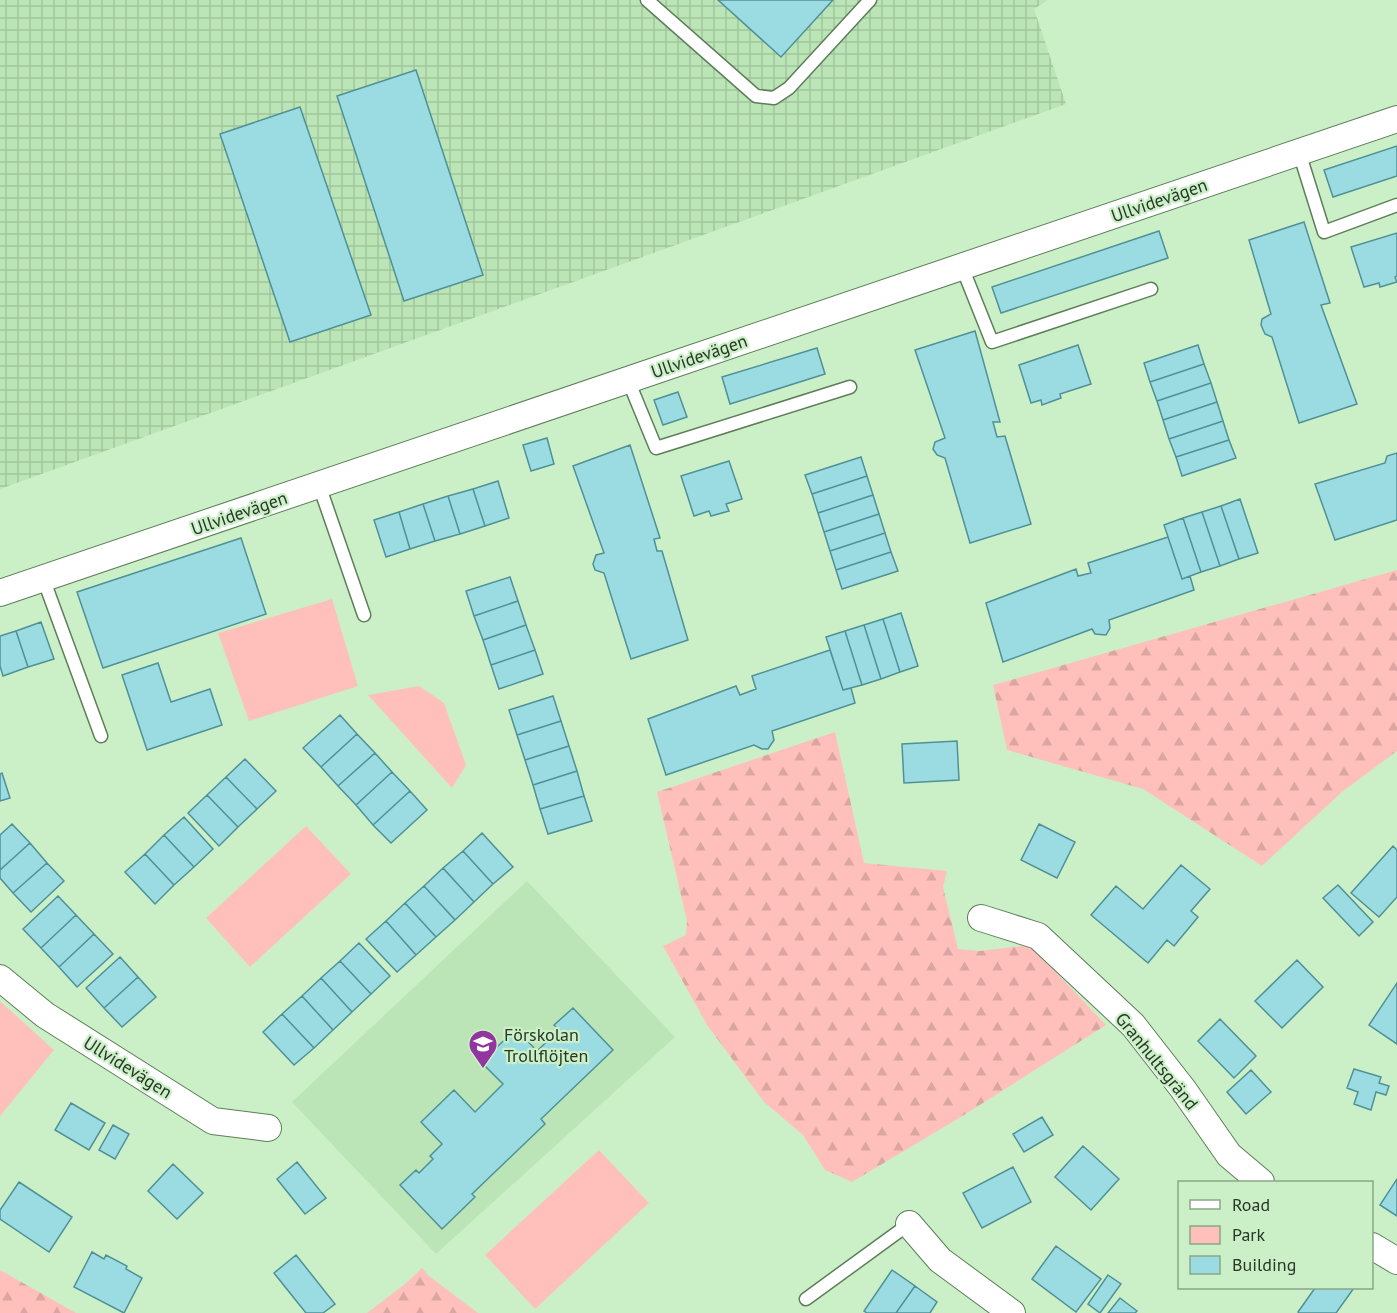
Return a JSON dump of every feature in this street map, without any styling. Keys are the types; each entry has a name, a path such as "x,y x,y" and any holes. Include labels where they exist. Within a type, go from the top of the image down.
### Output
{"street":[{"name":"Ullvidevägen","path":"0,592 1397,119"},
{"name":"Granhultsgränd","path":"981,918 1038,936 1134,1025 1183,1089 1229,1155 1260,1181"},
{"name":"Ullvidevägen","path":"0,978 45,1015 213,1121 268,1128"},
{"path":"909,1224 940,1260 1012,1313"},
{"path":"1373,1247 1397,1261"}],"lane":[{"path":"647,0 756,96 774,98 789,88 870,0"},
{"path":"1299,152 1324,232 1397,205"},
{"path":"962,267 992,342 1151,289"},
{"path":"628,380 656,448 850,387"},
{"path":"319,485 364,615"},
{"path":"43,578 101,736"},
{"path":"806,1299 909,1224"}],"shaded area":[{"path":"0,0 1048,0 1034,9 1066,104 0,489"},
{"name":"Förskolan Trollflöjten","path":"527,881 675,1037 436,1254 292,1102"}],"green space":[{"path":"1397,570 1397,751 1342,792 1262,866 1143,789 1007,750 993,685"},
{"path":"332,599 358,686 249,721 218,633"},
{"path":"419,686 444,703 466,765 452,788 368,695"},
{"path":"835,732 864,863 947,871 943,887 958,949 979,951 1030,945 1106,1025 964,1115 852,1182 825,1170 803,1135 764,1102 707,1025 663,946 686,935 687,921 657,792"},
{"path":"306,826 351,874 250,967 206,918"},
{"path":"0,1001 54,1050 0,1116"},
{"path":"599,1150 649,1203 535,1309 485,1255"},
{"path":"422,1268 429,1276 478,1313 367,1313"},
{"path":"0,1270 76,1313 0,1313"}],"building":[{"path":"718,0 833,0 781,57"},
{"path":"416,70 483,275 404,301 337,96"},
{"path":"300,107 371,315 290,342 220,134"},
{"path":"1397,146 1397,176 1333,197 1324,170"},
{"path":"1304,222 1330,303 1321,305 1357,404 1299,423 1272,337 1265,334 1261,325 1262,319 1271,314 1249,240"},
{"path":"1159,231 1168,258 1001,313 992,287"},
{"path":"1397,233 1397,276 1395,277 1397,282 1380,287 1379,283 1364,287 1351,247"},
{"path":"975,331 1000,422 993,422 997,437 1005,436 1031,524 970,543 945,458 937,455 933,449 935,442 945,438 915,350"},
{"path":"1078,345 1091,384 1060,394 1061,398 1042,405 1041,400 1031,403 1019,365"},
{"path":"1198,345 1204,364 1150,382 1144,363"},
{"path":"817,348 825,374 730,404 722,377"},
{"path":"1204,364 1211,383 1157,401 1150,382"},
{"path":"1211,383 1217,402 1163,420 1157,401"},
{"path":"678,392 687,417 663,425 654,400"},
{"path":"1217,402 1223,421 1169,439 1163,420"},
{"path":"1223,421 1229,440 1176,457 1169,439"},
{"path":"547,438 554,464 531,471 523,445"},
{"path":"1229,440 1236,458 1182,476 1176,457"},
{"path":"630,445 660,538 654,539 657,551 662,551 688,640 631,659 604,573 595,570 593,564 596,555 604,553 573,466"},
{"path":"1397,453 1397,520 1335,540 1315,484 1385,463 1387,456"},
{"path":"861,457 867,476 812,494 805,475"},
{"path":"729,461 742,499 726,504 729,511 711,516 709,511 694,516 681,476"},
{"path":"867,476 873,495 818,513 812,494"},
{"path":"498,481 509,518 485,526 473,489"},
{"path":"473,489 485,526 460,534 448,496"},
{"path":"873,495 879,514 824,532 818,513"},
{"path":"448,496 460,534 435,541 423,504"},
{"path":"1240,499 1258,553 1239,559 1221,506"},
{"path":"423,504 435,541 410,549 399,512"},
{"path":"1221,506 1239,559 1220,566 1202,512"},
{"path":"399,512 410,549 386,557 374,520"},
{"path":"1202,512 1220,566 1201,572 1183,518"},
{"path":"879,514 885,533 830,551 824,532"},
{"path":"1183,518 1201,572 1182,579 1164,525"},
{"path":"885,533 891,552 836,570 830,551"},
{"path":"1168,537 1182,579 1190,576 1194,590 1109,620 1110,628 1106,635 1095,634 1092,629 1003,662 986,603 1076,569 1078,576 1091,573 1088,563"},
{"path":"241,538 266,614 103,668 77,592"},
{"path":"891,552 898,571 842,589 836,570"},
{"path":"510,577 518,601 474,616 466,591"},
{"path":"518,601 526,625 483,640 474,616"},
{"path":"901,613 918,666 900,672 883,619"},
{"path":"883,619 900,672 881,679 864,625"},
{"path":"41,622 54,659 28,667 16,631"},
{"path":"526,625 535,650 491,665 483,640"},
{"path":"864,625 881,679 862,685 845,631"},
{"path":"16,631 28,667 3,676 0,666 0,636"},
{"path":"845,631 862,685 843,690 826,637"},
{"path":"535,650 543,674 499,689 491,665"},
{"path":"830,650 843,690 851,688 855,703 772,731 774,740 768,749 754,745 666,775 648,719 736,686 740,695 756,689 752,676"},
{"path":"158,663 171,702 210,689 222,725 147,750 122,675"},
{"path":"553,696 561,721 517,735 509,710"},
{"path":"340,715 357,734 321,767 303,748"},
{"path":"561,721 569,746 525,760 517,735"},
{"path":"357,734 375,753 338,786 321,767"},
{"path":"957,741 959,780 904,783 902,744"},
{"path":"569,746 577,771 533,785 525,760"},
{"path":"375,753 392,772 356,805 338,786"},
{"path":"245,759 276,791 257,809 226,777"},
{"path":"577,771 584,796 540,809 533,785"},
{"path":"392,772 410,791 373,825 356,805"},
{"path":"2,773 10,798 0,801 0,774"},
{"path":"226,777 257,809 238,827 207,795"},
{"path":"410,791 427,810 391,843 373,825"},
{"path":"207,795 238,827 219,846 188,813"},
{"path":"584,796 592,821 548,834 540,809"},
{"path":"184,817 213,849 194,867 164,835"},
{"path":"12,824 30,843 0,870 0,835"},
{"path":"1039,824 1075,842 1057,878 1021,860"},
{"path":"482,833 513,867 493,884 463,851"},
{"path":"164,835 194,867 174,885 145,854"},
{"path":"30,843 47,863 13,893 0,878 0,870"},
{"path":"1393,846 1397,850 1397,897 1379,917 1351,893"},
{"path":"463,851 493,884 474,902 443,868"},
{"path":"145,854 174,885 155,904 125,872"},
{"path":"47,863 64,881 31,912 13,893"},
{"path":"1181,865 1210,889 1191,911 1198,917 1174,946 1167,940 1148,963 1091,915 1116,886 1143,909"},
{"path":"443,868 474,902 455,920 424,886"},
{"path":"1338,885 1373,922 1359,936 1323,898"},
{"path":"424,886 455,920 436,937 405,903"},
{"path":"58,896 76,915 41,948 23,929"},
{"path":"405,903 436,937 416,955 386,921"},
{"path":"76,915 94,934 59,967 41,948"},
{"path":"386,921 416,955 397,972 366,939"},
{"path":"94,934 113,954 77,987 59,967"},
{"path":"359,943 390,976 371,994 340,961"},
{"path":"120,957 138,977 104,1008 86,988"},
{"path":"1297,960 1323,987 1282,1028 1255,1001"},
{"path":"340,961 371,994 352,1012 321,978"},
{"path":"138,977 156,997 122,1027 104,1008"},
{"path":"321,978 352,1012 333,1030 302,996"},
{"path":"1397,983 1397,1044 1369,1025"},
{"path":"302,996 333,1030 314,1048 282,1014"},
{"path":"573,1008 613,1050 541,1119 545,1124 472,1194 475,1197 442,1229 400,1185 416,1170 419,1173 433,1159 430,1156 442,1144 421,1122 454,1090 475,1112 503,1084 481,1062 516,1029 537,1051 559,1030 554,1025"},
{"path":"282,1014 314,1048 294,1065 263,1032"},
{"path":"1220,1019 1256,1056 1234,1078 1198,1041"},
{"path":"1354,1069 1381,1077 1379,1083 1389,1086 1386,1095 1376,1092 1371,1110 1354,1104 1358,1092 1347,1088"},
{"path":"1251,1070 1271,1092 1246,1114 1227,1092"},
{"path":"71,1103 105,1123 89,1150 55,1130"},
{"path":"1042,1117 1053,1135 1024,1152 1013,1134"},
{"path":"113,1125 129,1134 115,1159 99,1150"},
{"path":"1083,1146 1119,1179 1091,1210 1055,1177"},
{"path":"297,1162 326,1198 305,1214 277,1179"},
{"path":"173,1164 203,1193 177,1219 148,1191"},
{"path":"1013,1167 1031,1202 982,1228 963,1193"},
{"path":"1397,1179 1397,1216 1380,1205"},
{"path":"19,1182 72,1217 49,1252 0,1219 0,1210"},
{"path":"1056,1246 1101,1279 1076,1312 1032,1279"},
{"path":"92,1252 104,1259 106,1255 127,1266 126,1269 142,1278 124,1313 74,1287"},
{"path":"296,1255 335,1304 323,1313 306,1313 274,1273"},
{"path":"892,1270 915,1286 896,1313 867,1313 864,1311"},
{"path":"1108,1275 1121,1284 1100,1313 1088,1304"},
{"path":"915,1286 937,1302 930,1313 896,1313"},
{"path":"1314,1289 1353,1289 1336,1313 1298,1312"},
{"path":"1120,1298 1137,1311 1135,1313 1108,1313"}],"place":[{"name":"Förskolan Trollflöjten","path":"483,1070"}]}
